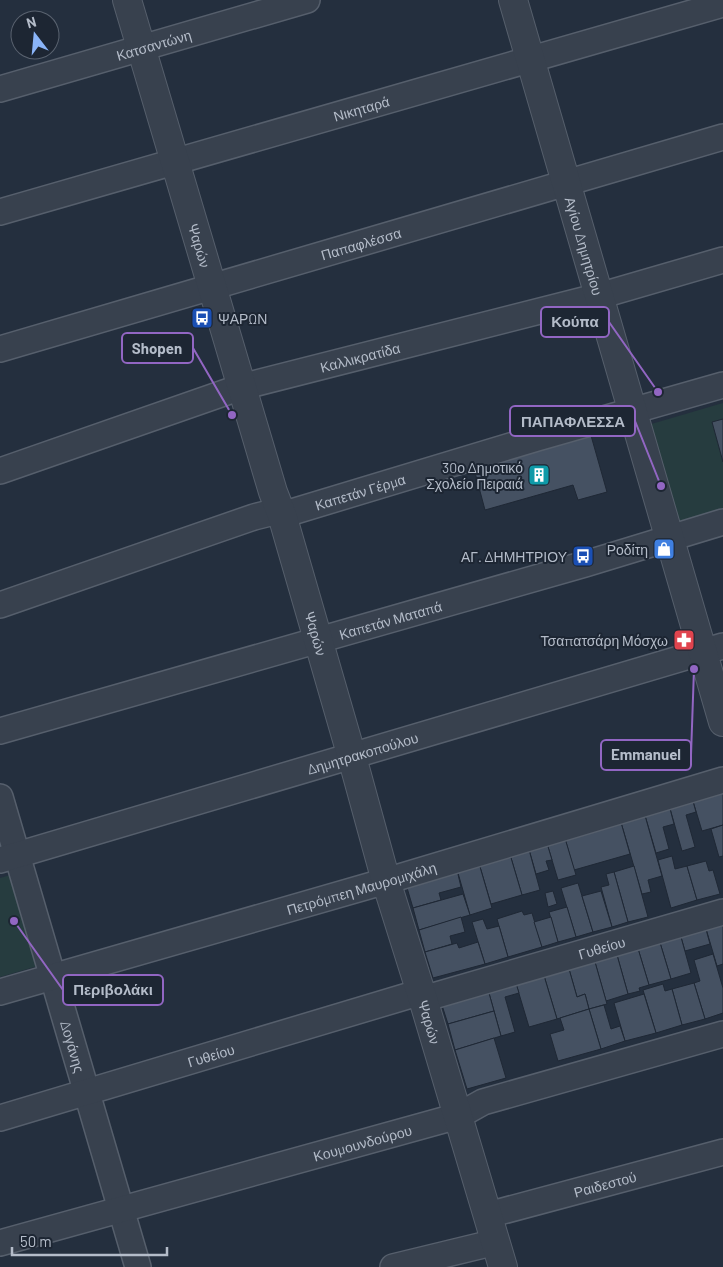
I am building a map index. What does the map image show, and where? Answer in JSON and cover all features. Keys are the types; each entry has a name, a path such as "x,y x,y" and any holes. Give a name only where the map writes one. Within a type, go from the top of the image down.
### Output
{"street":[{"name":"Ψαρών","path":"127,0 241,387 282,516 386,881 499,1254"},
{"name":"Κατσαντώνη","path":"0,89 307,0"},
{"name":"Αγίου Δημητρίου","path":"513,0 670,539 713,649 723,722"},
{"name":"Νικηταρά","path":"0,212 723,4"},
{"name":"Παπαφλέσσα","path":"0,349 723,137"},
{"name":"Καλλικρατίδα","path":"0,470 241,387 599,296 723,260"},
{"name":"Καπετάν Γέρμα","path":"0,605 254,517 270,513 282,516 723,385"},
{"name":"Καπετάν Ματαπά","path":"0,731 670,539 723,522"},
{"name":"Δημητρακοπούλου","path":"8,857 713,649"},
{"name":"Πετρόμπεη Μαυρομιχάλη","path":"0,992 386,881 723,780"},
{"name":"Δογάνης","path":"0,797 8,857 53,977 138,1267"},
{"name":"Γυθείου","path":"0,1118 422,996 723,912"},
{"name":"Κουμουνδούρου","path":"0,1243 458,1116 483,1102 723,1034"},
{"name":"Ραιδεστού","path":"488,1215 723,1152"},
{"path":"393,1267 499,1254"}],"green space":[{"path":"723,403 723,512 678,525 648,425"},
{"path":"14,874 41,965 0,977 0,878"}],"building":[{"path":"723,419 723,462 712,422"},
{"name":"30ο Δημοτικό Σχολείο Πειραιά","path":"590,432 607,492 578,500 573,485 485,510 473,465"},
{"path":"723,789 723,825 702,831 692,798"},
{"path":"692,798 696,812 686,815 695,847 682,851 669,805"},
{"path":"669,805 674,824 663,827 669,849 656,853 644,812"},
{"path":"644,812 662,876 648,880 651,892 642,894 620,819"},
{"path":"620,819 630,854 574,870 564,835"},
{"path":"723,825 723,856 719,857 711,829"},
{"path":"564,835 576,875 558,880 546,840"},
{"path":"546,840 552,860 546,861 549,870 536,874 528,846"},
{"path":"528,846 540,890 522,895 509,851"},
{"path":"509,851 522,895 491,904 478,860"},
{"path":"672,856 675,869 687,866 697,900 671,908 658,860"},
{"path":"478,860 492,908 470,915 456,866"},
{"path":"706,861 709,871 713,870 720,894 697,900 687,866"},
{"path":"456,866 461,887 439,893 441,900 413,908 405,881"},
{"path":"634,866 648,917 628,922 614,872"},
{"path":"614,872 628,922 612,927 601,887 609,885 606,874"},
{"path":"578,883 593,932 576,937 561,888"},
{"path":"553,891 557,904 548,907 545,893"},
{"path":"601,891 612,927 593,932 582,896"},
{"path":"463,894 470,915 419,930 413,908"},
{"path":"567,907 576,937 558,942 549,912"},
{"path":"522,911 524,915 532,913 542,947 508,957 497,919"},
{"path":"461,917 465,932 450,936 452,944 425,952 419,930"},
{"path":"551,917 558,942 542,947 534,922"},
{"path":"723,917 723,964 717,966 704,922"},
{"path":"483,919 487,929 499,926 508,957 485,964 472,922"},
{"path":"704,922 710,944 685,951 679,930"},
{"path":"679,930 691,973 671,979 658,936"},
{"path":"658,936 671,979 649,985 636,942"},
{"path":"478,942 485,964 433,978 425,952 457,943 459,948"},
{"path":"636,942 649,985 639,988 640,991 628,994 615,948"},
{"path":"615,948 628,994 606,1001 593,955"},
{"path":"713,954 723,988 723,1013 705,1019 694,983 700,981 694,960"},
{"path":"593,955 607,1004 589,1009 585,994 577,997 567,962"},
{"path":"567,962 577,997 585,994 589,1009 557,1019 542,969"},
{"path":"542,969 557,1019 529,1027 514,977"},
{"path":"514,977 519,993 505,997 515,1032 501,1036 487,986"},
{"path":"694,983 705,1019 682,1025 672,989"},
{"path":"663,984 665,991 672,989 682,1025 656,1033 643,990"},
{"path":"487,986 494,1011 448,1024 440,999"},
{"path":"644,994 656,1033 625,1041 614,1003"},
{"path":"604,1005 611,1029 620,1026 625,1041 601,1049 589,1009"},
{"path":"589,1009 601,1049 558,1061 550,1034 564,1030 560,1018"},
{"path":"494,1011 501,1036 455,1050 448,1024"},
{"path":"494,1038 506,1078 467,1089 455,1050"}],"place":[{"name":"ΨΑΡΩΝ","path":"202,318"},
{"name":"Κούπα","path":"658,392"},
{"name":"Shopen","path":"232,415"},
{"name":"30ο Δημοτικό Σχολείο Πειραιά","path":"539,475"},
{"name":"ΠΑΠΑΦΛΕΣΣΑ","path":"661,486"},
{"name":"Ροδίτη","path":"664,549"},
{"name":"ΑΓ. ΔΗΜΗΤΡΙΟΥ","path":"583,556"},
{"name":"Τσαπατσάρη Μόσχω","path":"684,640"},
{"name":"Emmanuel","path":"694,669"},
{"name":"Περιβολάκι","path":"14,921"}]}
